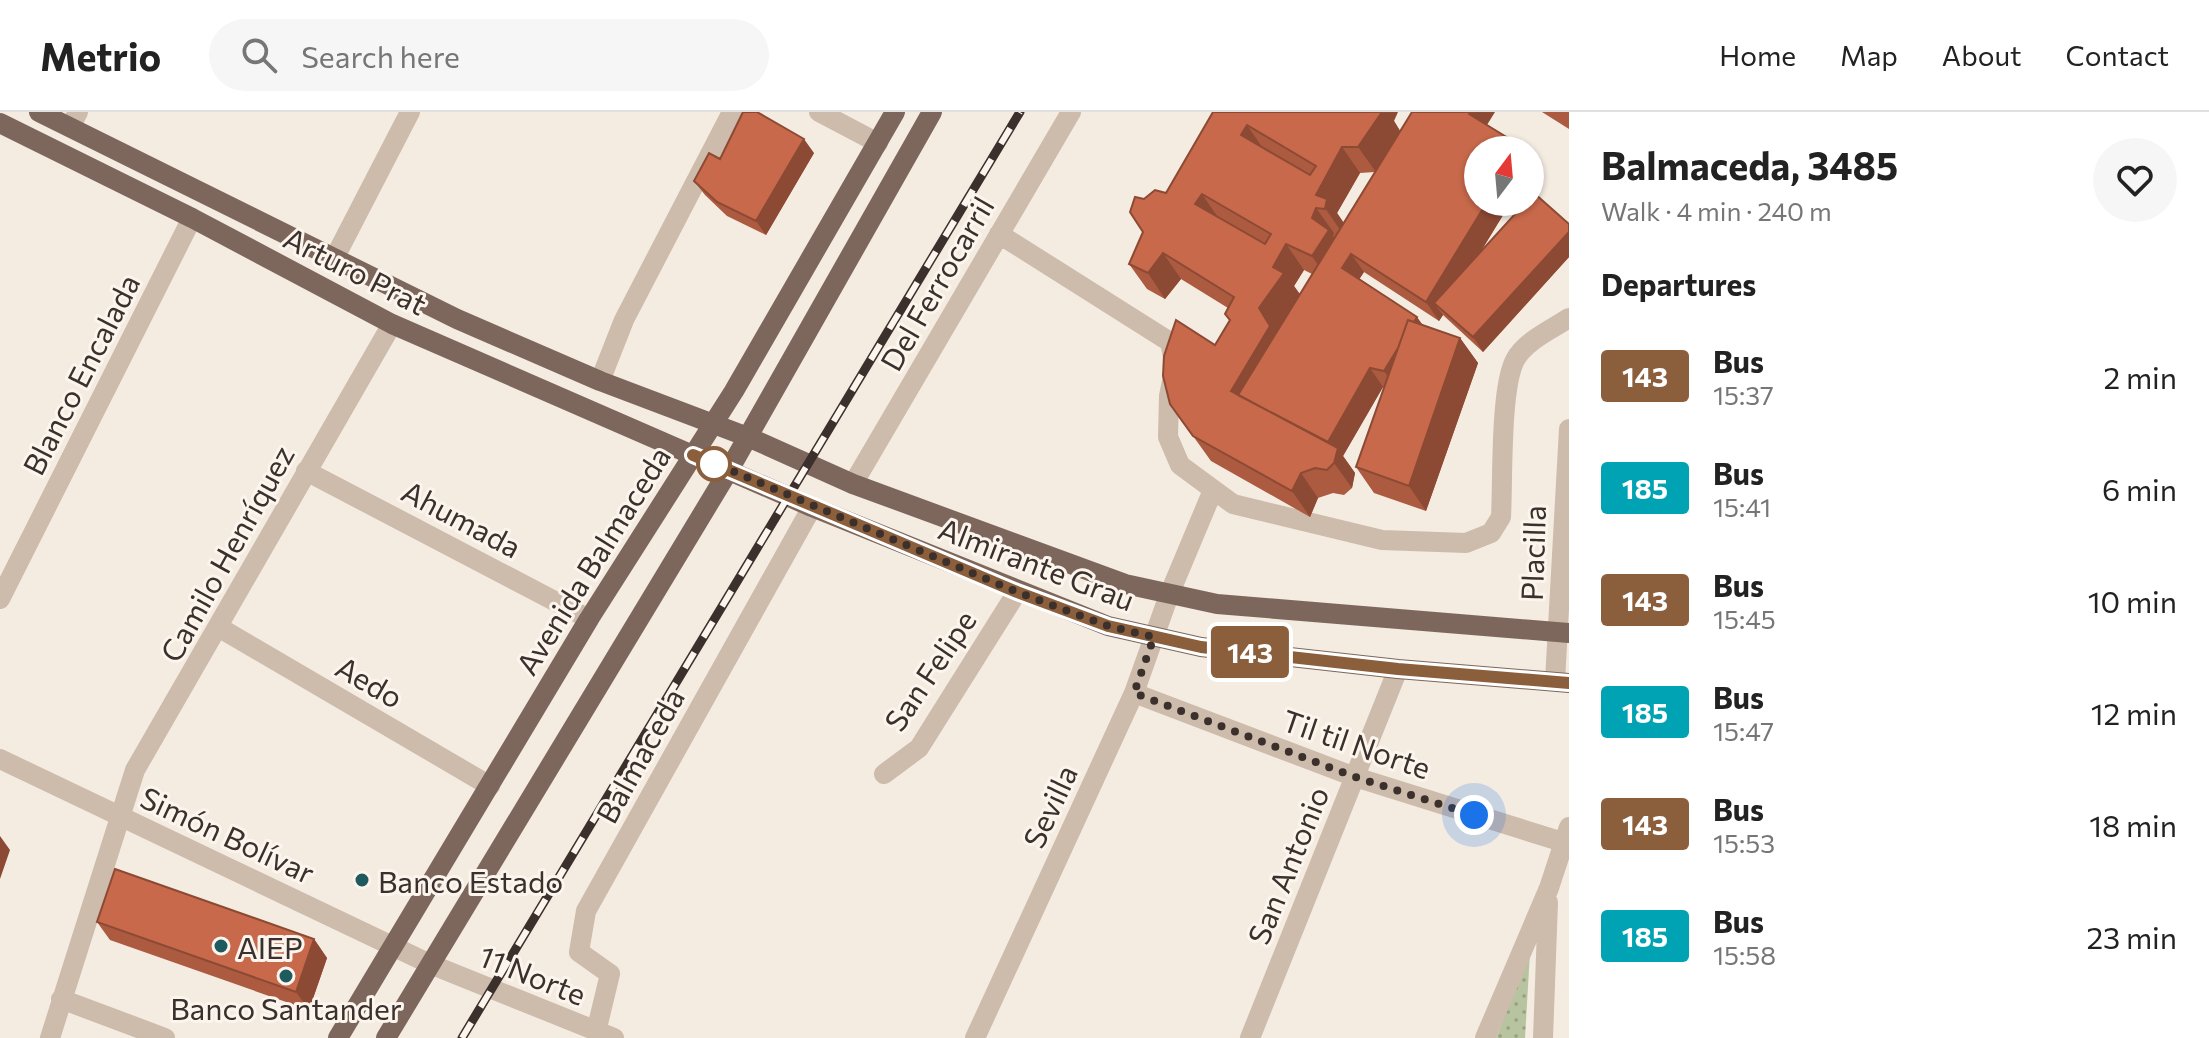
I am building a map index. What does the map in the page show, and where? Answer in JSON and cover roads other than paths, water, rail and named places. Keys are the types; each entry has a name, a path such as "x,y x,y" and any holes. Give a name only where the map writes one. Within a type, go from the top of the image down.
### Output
{"main road":[{"name":"Arturo Prat","path":"39,112 74,120 457,319 713,426"},
{"name":"Avenida Balmaceda","path":"338,1038 589,619 713,426 895,112"},
{"path":"386,1038 729,470 932,112"},
{"name":"Arturo Prat","path":"0,123 192,218 392,324 693,455"},
{"name":"Almirante Grau","path":"713,426 748,437 853,484 1125,584 1169,595 1217,604 1564,632"},
{"name":"Almirante Grau","path":"693,455 1017,592 1108,626 1201,647 1398,669 1562,682"}],"street":[{"path":"335,257 410,112"},
{"path":"600,381 624,320 732,112"},
{"path":"819,112 878,143"},
{"name":"Del Ferrocarril","path":"853,484 1071,112"},
{"name":"Blanco Encalada","path":"0,599 192,218"},
{"path":"999,234 1170,342 1175,366 1169,396 1168,437 1180,465 1233,504 1267,515 1382,540 1466,543 1491,533 1501,517 1508,391 1515,360 1531,343 1569,318"},
{"name":"Camilo Henríquez","path":"50,1038 135,770 220,628 306,471 392,324"},
{"name":"Placilla","path":"1562,682 1569,429"},
{"name":"Ahumada","path":"306,471 589,619"},
{"name":"Sevilla","path":"975,1038 1134,693 1169,595 1213,490"},
{"name":"Balmaceda","path":"605,1035 610,974 579,952 586,911 812,507"},
{"name":"San Felipe","path":"884,774 919,748 1017,592"},
{"name":"Aedo","path":"220,628 490,786"},
{"name":"San Antonio","path":"1250,1038 1398,669"},
{"name":"Til til Norte","path":"1134,693 1355,777 1567,838"},
{"name":"Simón Bolívar","path":"0,759 430,964"},
{"path":"1485,1038 1567,838"},
{"path":"1543,1038 1549,888"},
{"name":"11 Norte","path":"430,964 605,1035"},
{"path":"61,999 165,1038"}],"railway":[{"path":"462,1038 1020,112"}],"place":[{"name":"Banco Estado","path":"362,880"},
{"name":"AIEP","path":"221,946"},
{"name":"Banco Santander","path":"286,976"}]}
